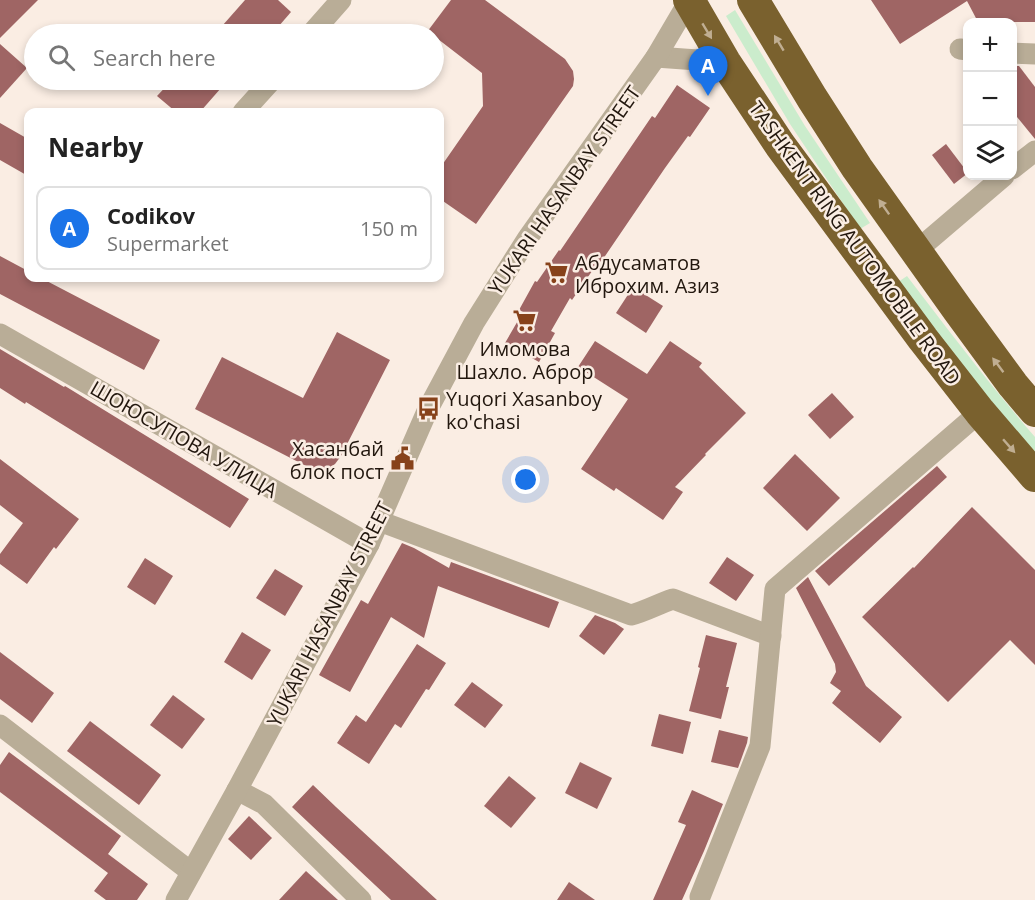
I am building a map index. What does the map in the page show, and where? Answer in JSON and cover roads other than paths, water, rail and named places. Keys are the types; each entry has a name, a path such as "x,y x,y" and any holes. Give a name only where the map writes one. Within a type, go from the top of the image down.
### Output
{"highway":[{"path":"753,0 857,168 1013,385 1035,411"},
{"name":"TASHKENT RING AUTOMOBILE ROAD","path":"689,1 725,62 780,145 922,339 1035,476"},
{"path":"867,263 910,244"}],"street":[{"path":"320,24 341,0"},
{"name":"YUKARI HASANBAY STREET","path":"176,900 369,544 428,409 474,322 526,239 657,57 689,1"},
{"path":"1017,52 1035,54"},
{"path":"657,57 725,62"},
{"path":"247,108 263,90"},
{"path":"1017,165 1035,151"},
{"path":"910,244 998,180"},
{"name":"ШОЮСУПОВА УЛИЦА","path":"0,334 369,544"},
{"path":"700,897 760,746 775,589 980,412"},
{"path":"379,521 631,615 673,599 771,636"},
{"path":"0,725 191,872"},
{"path":"237,790 264,804 361,900"}],"place":[{"name":"Codikov","path":"708,96"},
{"name":"Абдусаматов Иброхим. Азиз","path":"557,273"},
{"name":"Имомова Шахло. Аброр","path":"525,321"},
{"name":"Yuqori Xasanboy ko'chasi","path":"428,409"},
{"name":"Хасанбай блок пост","path":"402,459"}]}
